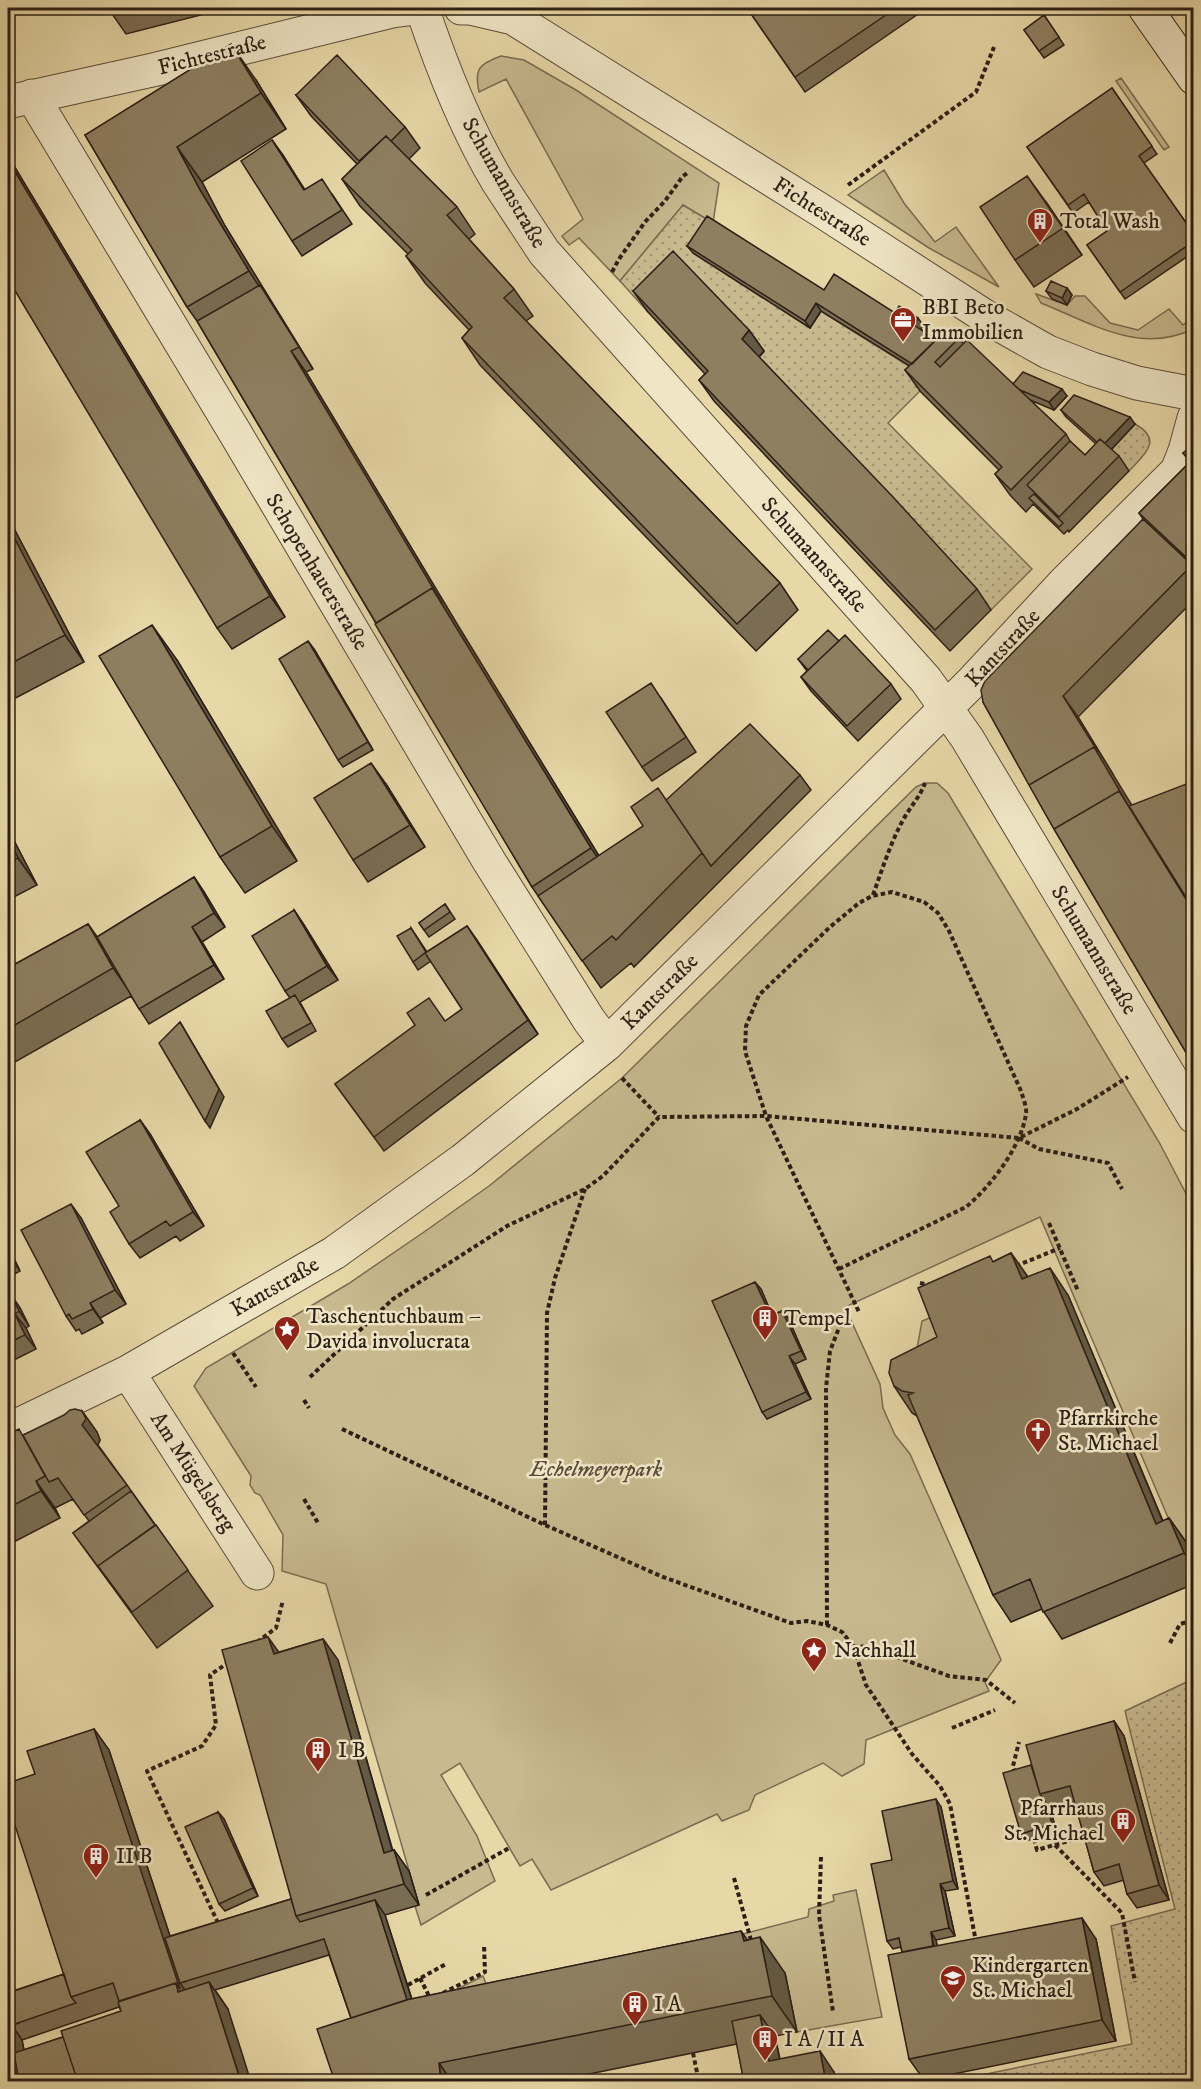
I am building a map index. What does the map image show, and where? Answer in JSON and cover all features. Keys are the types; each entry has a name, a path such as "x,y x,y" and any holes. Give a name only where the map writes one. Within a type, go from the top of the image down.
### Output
{"street":[{"name":"Fichtestraße","path":"20,99 157,69 380,14 416,8"},
{"name":"Schumannstraße","path":"422,8 439,59 458,103 497,180 543,252 926,680 946,706 1194,1117"},
{"name":"Fichtestraße","path":"461,8 513,18 825,213 986,317 1048,352 1137,383 1194,394"},
{"path":"1145,8 1194,78"},
{"name":"Schopenhauerstraße","path":"20,99 234,430 489,861 589,1020 607,1044"},
{"name":"Kantstraße","path":"8,1430 128,1372 334,1253 463,1160 607,1044 972,682 1065,582 1177,471 1194,418"},
{"name":"Am Mügelsberg","path":"128,1372 257,1573"}],"path":[{"path":"841,190 976,92 994,47"},
{"path":"612,274 619,259 645,222 683,176 695,167"},
{"path":"872,896 903,819 921,793 925,783"},
{"path":"839,1269 966,1207 982,1194 1019,1138 1026,1111 1021,1091 949,931 938,913 924,902 892,892 872,896 859,903 830,927 759,995 746,1026 745,1051 766,1116 859,1311"},
{"path":"622,1078 659,1117"},
{"path":"1019,1138 1077,1109 1123,1080"},
{"path":"310,1377 393,1299 507,1226 585,1189 603,1176 659,1117 766,1116 1019,1138 1039,1149 1108,1163 1122,1189"},
{"path":"545,1525 547,1313 555,1278 585,1189"},
{"path":"1049,1223 1078,1291"},
{"path":"1009,1269 1060,1248"},
{"path":"920,1283 939,1287"},
{"path":"827,1625 826,1388 830,1351 842,1320"},
{"path":"243,1367 256,1387"},
{"path":"304,1400 309,1408"},
{"path":"342,1429 545,1525 663,1577 791,1623 807,1621 827,1625 842,1632 853,1647 866,1685 912,1754 940,1786 950,1804 978,1951"},
{"path":"304,1499 318,1524"},
{"path":"251,1646 276,1628 282,1604"},
{"path":"1170,1643 1180,1624 1194,1620"},
{"path":"853,1647 869,1647 949,1676 986,1680 1015,1703"},
{"path":"218,1923 147,1771 202,1746 216,1725 210,1676 234,1658"},
{"path":"952,1728 995,1710"},
{"path":"1016,1778 1013,1766 1018,1742"},
{"path":"1034,1839 1037,1850 1090,1835"},
{"path":"1055,1845 1122,1913 1135,1982"},
{"path":"426,1896 509,1848"},
{"path":"821,1857 819,1916 833,2012"},
{"path":"734,1878 753,1945"},
{"path":"420,1978 431,2000 476,1977 485,1972 484,1945"},
{"path":"408,1985 446,1964"},
{"path":"693,2053 699,2082"}],"green space":[{"path":"501,56 524,60 576,90 719,183 713,223 683,205 620,281 579,238 569,245 562,236 583,219 506,79 479,92 477,78 480,68"},
{"path":"1121,78 1169,147 1164,150 1116,81"},
{"path":"884,170 904,203 935,242 956,227 999,287 929,248 848,195"},
{"path":"683,205 713,223 693,253 810,328 821,311 931,380 888,423 1032,569 991,610 907,518 756,360 764,352 648,312 620,281"},
{"path":"1036,294 1067,305 1075,296 1085,296 1110,323 1138,330 1169,309 1183,325 1193,317 1193,329 1173,336 1154,339 1116,333 1041,303"},
{"path":"1135,424 1144,430 1150,442 1145,453 1129,471 1109,452"},
{"name":"Echelmeyerpark","path":"925,783 937,783 948,793 1159,1142 1193,1207 1193,1558 1181,1548 1040,1217 845,1307 880,1384 883,1408 895,1435 910,1454 1001,1660 985,1682 989,1691 866,1740 864,1764 842,1776 823,1763 755,1795 749,1810 722,1821 717,1814 551,1890 532,1859 520,1866 460,1763 441,1775 477,1836 495,1881 421,1925 415,1906 419,1905 326,1584 282,1571 283,1535 260,1495 255,1493 250,1485 251,1476 194,1386 206,1368 348,1284 489,1186 622,1078 916,787"},
{"path":"937,1315 956,1364 910,1387 922,1321"},
{"path":"1193,1679 1193,1699 1186,1702 1194,1776 1193,2081 952,2081 1132,2044 1111,1926 1175,1909 1125,1711"},
{"path":"856,1890 882,2017 797,2032 422,2007 483,1976 492,1999 808,1917 809,1909 834,1901 833,1895"}],"building":[{"path":"108,8 132,8 111,13"},
{"path":"747,8 896,8 795,77"},
{"path":"1044,15 1059,37 1039,51 1024,30"},
{"path":"231,44 261,93 177,147 249,271 187,307 85,135"},
{"path":"337,55 405,127 391,141 386,136 359,161 296,95"},
{"path":"1112,88 1152,146 1139,156 1194,234 1194,241 1120,292 1087,245 1107,231 1084,194 1068,205 1027,147"},
{"path":"386,136 457,207 447,215 514,289 504,298 780,583 737,624 462,338 472,327 406,256 412,250 342,179"},
{"path":"272,140 304,190 322,179 342,210 292,241 241,161"},
{"path":"8,160 270,596 217,628 8,279"},
{"path":"1027,176 1063,228 1015,260 980,207"},
{"path":"707,216 824,290 834,274 895,313 899,306 918,318 914,325 937,339 912,364 816,303 805,321 687,246"},
{"path":"673,251 749,330 742,339 893,497 977,589 935,630 699,380 708,371 633,291"},
{"path":"1051,281 1067,288 1062,298 1046,291"},
{"path":"260,285 299,347 291,351 442,603 432,588 376,623 197,321"},
{"path":"945,331 959,338 935,362 940,367 967,340 1066,434 1011,490 995,474 1002,467 905,370"},
{"path":"1023,372 1062,389 1049,402 1020,390 1013,384"},
{"path":"1074,395 1130,417 1105,443 1100,439 1097,442 1061,410"},
{"path":"1100,439 1119,456 1059,517 1027,485 1070,441 1085,455"},
{"path":"1194,444 1194,463 1183,453"},
{"path":"1190,462 1194,466 1194,554 1188,559 1139,513"},
{"path":"1034,494 1063,523 1059,527 1029,498"},
{"path":"1143,519 1192,565 1063,696 1098,752 1094,747 1029,785 983,702 981,690 985,681"},
{"path":"8,526 65,635 8,665"},
{"path":"432,588 591,848 532,887 375,624"},
{"path":"152,625 272,826 220,857 99,656"},
{"path":"828,630 839,641 808,670 798,659"},
{"path":"845,635 891,684 847,726 801,677"},
{"path":"308,641 368,742 338,760 279,659"},
{"path":"651,683 686,737 642,767 606,712"},
{"path":"750,724 800,775 711,866 666,800"},
{"path":"1094,747 1125,800 1119,791 1054,829 1029,785"},
{"path":"371,763 410,825 353,860 314,798"},
{"path":"1194,781 1194,910 1129,806"},
{"path":"658,788 702,853 616,940 612,936 582,961 538,896 643,826 631,807"},
{"path":"1119,791 1194,912 1194,1066 1054,829"},
{"path":"8,838 18,858 8,863"},
{"path":"194,877 214,913 192,927 214,965 139,1009 97,937"},
{"path":"445,904 450,912 424,930 419,923"},
{"path":"294,910 327,966 285,991 252,936"},
{"path":"88,924 113,968 8,1029 8,968"},
{"path":"467,926 528,1020 374,1137 335,1084 415,1025 407,1013 429,998 445,1021 462,1009 425,953"},
{"path":"411,928 426,952 413,962 397,936"},
{"path":"295,995 311,1023 282,1039 266,1011"},
{"path":"180,1022 219,1089 205,1121 159,1043"},
{"path":"140,1120 193,1212 170,1226 166,1221 129,1244 110,1212 119,1206 86,1152"},
{"path":"71,1204 115,1290 90,1303 93,1309 72,1319 69,1314 66,1316 21,1230"},
{"name":"Pfarrkirche St. Michael","path":"1011,1253 1022,1279 1050,1268 1156,1524 1169,1518 1184,1553 1043,1612 1030,1579 993,1595 908,1395 913,1393 902,1391 894,1386 889,1373 891,1360 937,1337 918,1288 990,1256 993,1262"},
{"name":"Tempel","path":"755,1282 771,1316 782,1311 801,1351 789,1356 806,1392 762,1412 712,1301"},
{"path":"8,1294 19,1311 15,1314 25,1335 8,1343"},
{"path":"75,1409 82,1411 86,1419 82,1425 127,1485 84,1515 58,1478 49,1482 23,1435"},
{"path":"19,1429 45,1476 36,1481 41,1491 8,1508 8,1434"},
{"path":"131,1491 155,1525 98,1566 113,1587 73,1533"},
{"path":"156,1525 188,1570 132,1612 98,1566"},
{"name":"I B","path":"268,1637 274,1654 323,1639 384,1853 394,1850 404,1884 296,1916 222,1650"},
{"name":"Pfarrhaus St. Michael","path":"1114,1721 1159,1885 1127,1894 1119,1864 1094,1872 1070,1786 1040,1794 1026,1745"},
{"name":"II B","path":"94,1729 180,1989 176,1983 119,2001 113,1983 71,1997 8,1804 8,1783 35,1774 27,1751"},
{"path":"1031,1765 1052,1824 1021,1834 1003,1773"},
{"path":"936,1799 953,1881 940,1884 949,1928 931,1932 933,1946 902,1952 899,1938 887,1941 871,1864 892,1860 882,1811"},
{"path":"218,1812 253,1888 219,1904 185,1827"},
{"path":"291,1899 300,1922 375,1900 407,2000 351,2018 324,1939 180,1983 165,1938"},
{"path":"1082,1918 1102,2020 909,2059 888,1955"},
{"path":"741,1931 744,1941 760,1937 772,1996 439,2063 441,2082 335,2082 317,2029 406,2000"},
{"path":"64,1974 71,1997 76,2003 12,2025 8,1993"},
{"path":"209,1982 241,2082 78,2082 61,2031 121,2011 118,2002 176,1983 178,1992"},
{"path":"760,2015 769,2061 820,2051 826,2082 744,2082 732,2021"},
{"path":"8,2037 16,2082 8,2082"},
{"path":"63,2037 78,2082 19,2082 14,2053"}],"place":[{"name":"Total Wash","path":"1040,244"},
{"name":"BBI Beto Immobilien","path":"903,343"},
{"name":"Tempel","path":"765,1341"},
{"name":"Taschentuchbaum – Davida involucrata","path":"287,1352"},
{"name":"Pfarrkirche St. Michael","path":"1038,1454"},
{"name":"Nachhall","path":"814,1673"},
{"name":"I B","path":"318,1773"},
{"name":"Pfarrhaus St. Michael","path":"1123,1844"},
{"name":"II B","path":"96,1879"},
{"name":"Kindergarten St. Michael","path":"953,2001"},
{"name":"I A","path":"635,2027"},
{"name":"I A / II A","path":"765,2062"}]}
